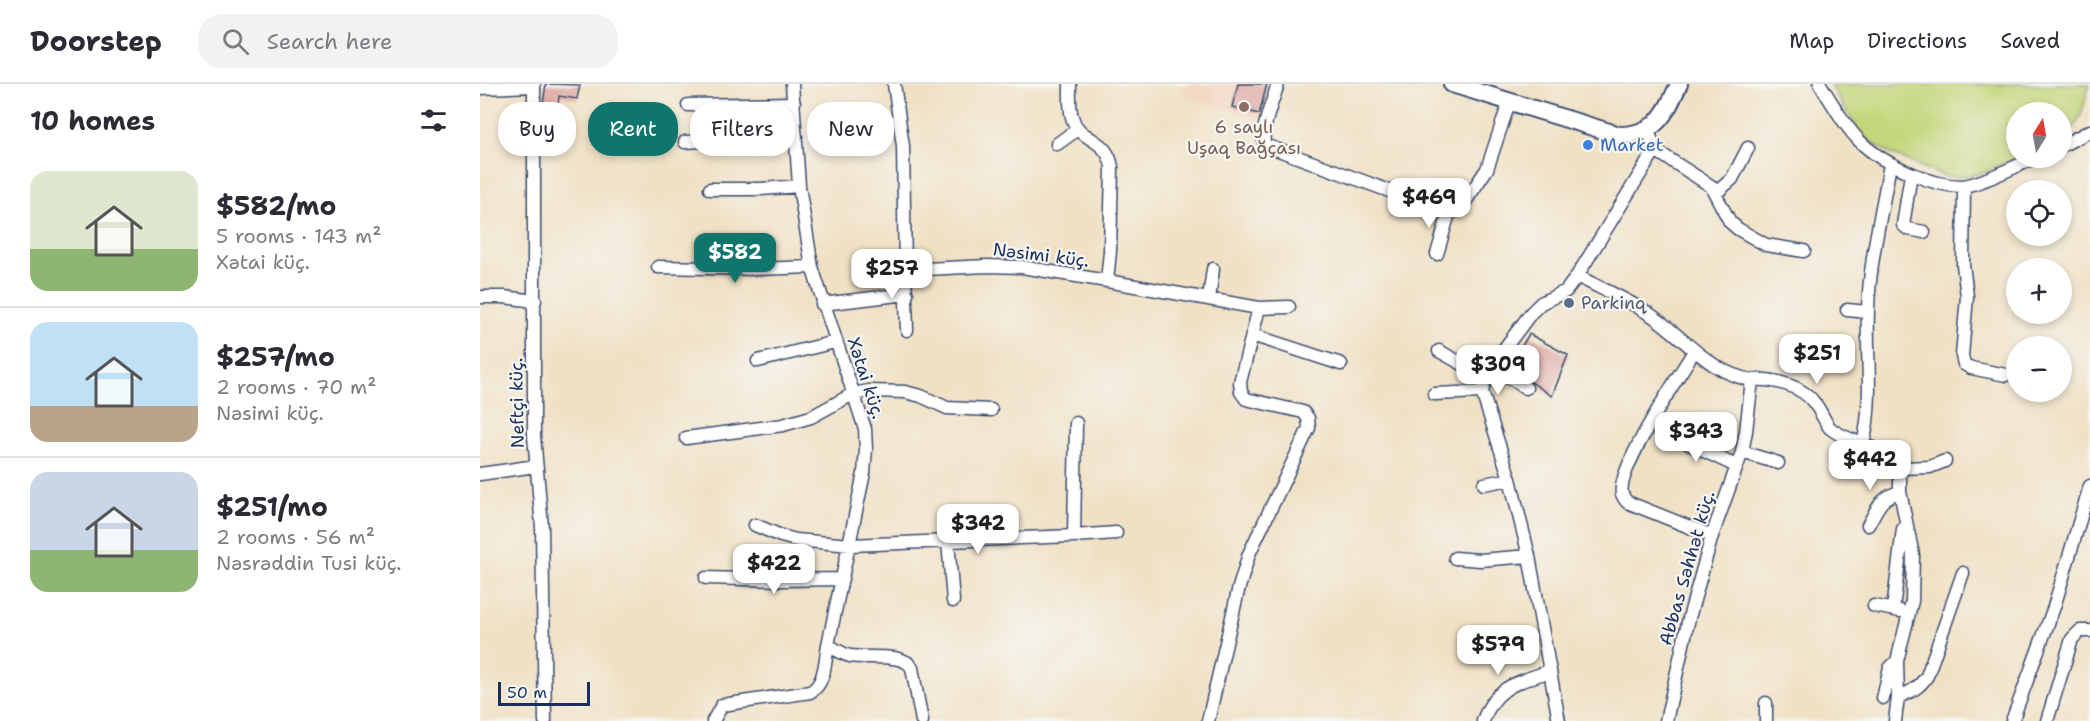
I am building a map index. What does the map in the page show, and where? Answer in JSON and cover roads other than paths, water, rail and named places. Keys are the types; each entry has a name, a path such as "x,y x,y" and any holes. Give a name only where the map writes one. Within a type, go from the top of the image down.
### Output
{"main road":[{"path":"1452,84 1486,88 1510,100 1619,135 1636,135 1648,130 1664,113 1679,84"}],"street":[{"name":"Xətai küç.","path":"792,84 794,102"},
{"path":"894,84 903,146 907,330"},
{"path":"1070,84 1072,119 1078,129 1106,149 1110,155 1112,167 1107,281"},
{"path":"1278,84 1264,130 1265,144 1449,213 1461,208 1487,169 1510,100"},
{"path":"1820,84 1846,126 1860,142 1874,155 1911,174 1945,184 1964,186 2010,168"},
{"path":"480,88 534,85"},
{"name":"Neftçi küç.","path":"534,85 534,436 542,527 545,721"},
{"name":"Xətai küç.","path":"713,721 722,705 810,692 820,683 864,473 865,429 822,304 812,267 799,186 795,120"},
{"path":"1057,144 1078,129"},
{"path":"1648,130 1655,150 1705,180 1716,193 1730,222 1738,229 1766,245 1804,251"},
{"path":"2072,140 2090,131"},
{"path":"685,141 796,136"},
{"path":"1716,193 1732,179 1748,148"},
{"path":"1559,721 1529,556 1510,479 1482,392 1490,372 1531,313 1541,303 1566,291 1577,276 1655,150"},
{"path":"1863,444 1870,403 1868,312 1870,285 1890,164"},
{"path":"1911,174 1903,225 1908,229 1924,232"},
{"path":"710,189 799,186"},
{"path":"1964,186 1963,265 1967,296 1962,356 1964,364 1971,368 2006,375"},
{"path":"1437,254 1449,213"},
{"name":"Nəsimi küç.","path":"906,270 987,266 1022,267 1258,308 1289,307"},
{"path":"658,267 757,269 812,267"},
{"path":"1209,299 1213,269"},
{"path":"1577,276 1660,321 1694,351 1725,372 1742,379 1771,380 1803,392 1814,401 1829,426 1836,433 1898,461 1900,492 1914,569 1910,613 1897,661 1898,697 1895,721"},
{"path":"822,304 907,294"},
{"path":"480,297 535,301"},
{"path":"1211,720 1238,591 1249,554 1308,428 1308,418 1303,412 1246,399 1241,392 1240,382 1258,308"},
{"path":"1847,310 1868,312"},
{"path":"1252,335 1341,364"},
{"path":"758,361 835,342"},
{"path":"1439,351 1526,388"},
{"path":"1694,351 1633,453 1622,486 1622,495 1628,502 1712,536"},
{"name":"Abbas Səhhət küç.","path":"1666,721 1689,618 1712,536 1742,452 1752,380"},
{"path":"686,438 791,423 811,417 854,394 869,391 905,392 921,396 947,408 991,410"},
{"path":"1434,394 1482,392"},
{"path":"1074,536 1076,423"},
{"path":"1668,434 1736,466"},
{"path":"1742,452 1778,463"},
{"path":"1900,468 1930,467 1945,461"},
{"path":"480,474 536,466"},
{"path":"1484,484 1510,479"},
{"path":"2012,721 2054,607 2090,486"},
{"path":"1868,525 1882,500 1888,495 1900,492"},
{"path":"755,525 796,540 850,545 1116,533"},
{"path":"1893,609 1903,529 1907,526"},
{"path":"948,541 953,600"},
{"path":"1455,558 1480,560 1529,556"},
{"path":"1898,697 1913,691 1927,676 1963,573"},
{"path":"706,578 841,579"},
{"path":"1874,606 1910,613"},
{"path":"2047,721 2072,639 2080,631 2090,631"},
{"path":"828,645 846,655 861,658 902,658 909,662 922,721"},
{"path":"1883,698 1890,668 1897,661"},
{"path":"1483,721 1488,706 1497,694 1512,684 1550,671"},
{"path":"1766,703 1766,721"}],"place":[{"name":"6 saylı Uşaq Bağçası","path":"1244,107"},
{"name":"Market","path":"1588,145"},
{"name":"Parkinq","path":"1569,303"}]}
